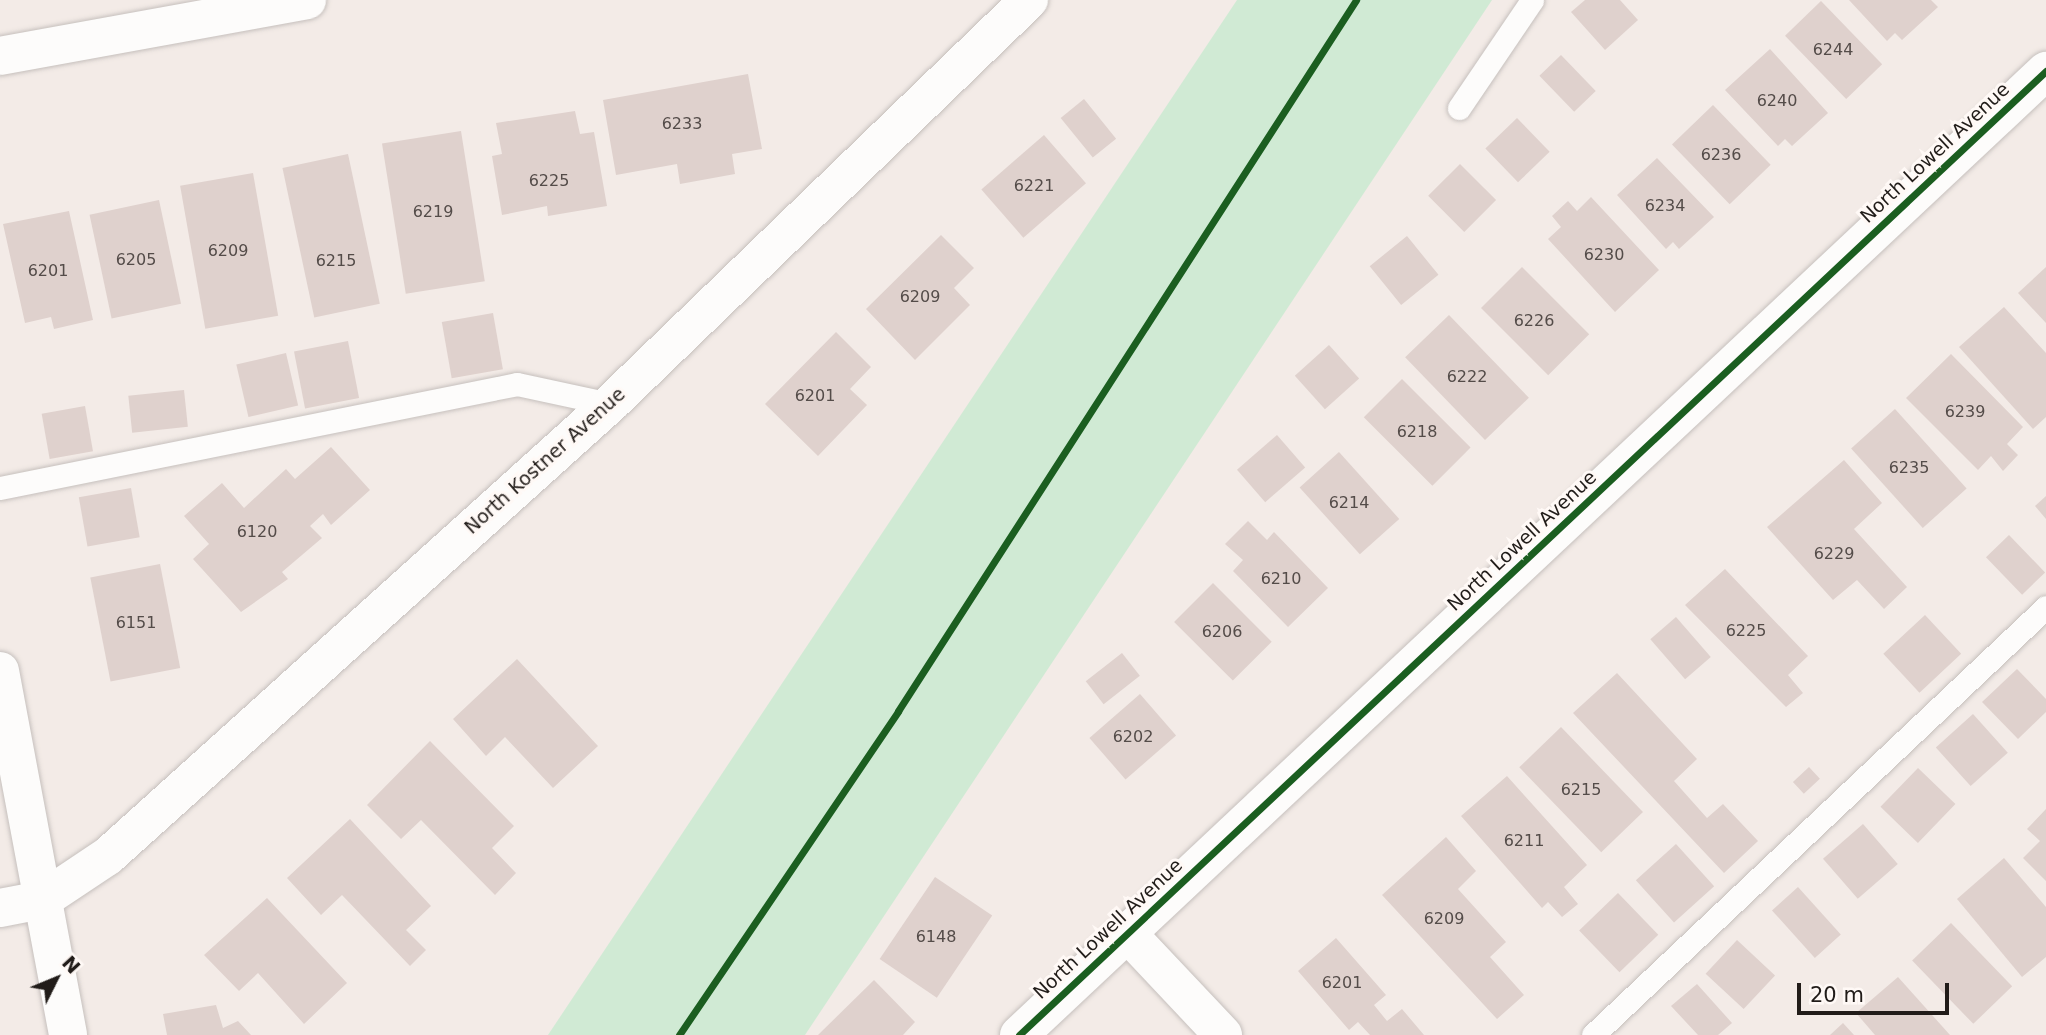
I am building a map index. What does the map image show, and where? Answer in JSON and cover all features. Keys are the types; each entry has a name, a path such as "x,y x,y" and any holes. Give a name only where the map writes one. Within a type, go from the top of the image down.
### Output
{"street":[{"path":"0,56 307,0"},
{"name":"North Kostner Avenue","path":"43,900 108,856 610,404 1029,0"},
{"name":"North Lowell Avenue","path":"1019,1035 2046,71"},
{"path":"0,671 68,1035"},
{"path":"0,908 43,900"},
{"path":"1127,933 1223,1035"}],"lane":[{"path":"1459,108 1532,0"},
{"path":"0,488 517,384 610,404"},
{"path":"1593,1035 2046,607"}],"green space":[{"path":"1237,0 1492,0 805,1035 548,1035"}],"building":[{"path":"1585,0 1620,0 1638,20 1605,50 1571,12"},
{"path":"1849,0 1931,0 1938,7 1902,40 1895,33 1887,41"},
{"path":"1821,1 1882,64 1846,99 1785,36"},
{"path":"1770,49 1828,113 1792,146 1785,139 1778,146 1725,90"},
{"path":"1561,55 1596,91 1574,112 1539,76"},
{"path":"748,74 762,149 732,154 735,174 680,184 677,164 616,175 603,100"},
{"path":"1084,99 1116,139 1093,158 1061,118"},
{"path":"1713,105 1771,165 1730,204 1672,145"},
{"path":"575,111 580,134 594,132 607,206 548,216 547,206 502,215 492,156 502,154 496,123"},
{"path":"1517,118 1550,152 1518,182 1485,149"},
{"path":"461,131 485,281 406,294 382,144"},
{"path":"1044,135 1086,183 1023,238 981,189"},
{"path":"348,154 380,304 314,318 282,168"},
{"path":"1657,158 1714,217 1679,249 1673,242 1666,249 1617,195"},
{"path":"1460,164 1496,200 1464,232 1428,196"},
{"path":"253,173 278,316 205,329 180,186"},
{"path":"1591,197 1659,270 1615,312 1548,239 1561,227 1552,216 1568,201 1577,211"},
{"path":"159,200 181,304 112,318 90,215"},
{"path":"69,211 93,320 54,329 51,317 25,323 3,224"},
{"path":"941,235 974,268 954,288 970,305 915,360 866,309"},
{"path":"1407,236 1438,275 1401,305 1370,266"},
{"path":"1522,267 1589,334 1548,375 1481,308"},
{"path":"2046,267 2046,323 2018,293"},
{"path":"2004,307 2046,353 2046,417 2033,429 1959,347"},
{"path":"493,313 503,369 452,378 442,322"},
{"path":"1449,315 1529,398 1485,440 1405,357"},
{"path":"836,332 871,367 850,389 867,405 818,456 765,404"},
{"path":"348,341 359,398 305,408 294,351"},
{"path":"1329,345 1359,378 1325,409 1295,376"},
{"path":"286,353 298,406 248,417 236,364"},
{"path":"1951,354 2023,427 2007,444 2018,455 2003,471 1991,456 1978,470 1906,398"},
{"path":"1402,379 1471,448 1432,486 1364,417"},
{"path":"184,390 188,427 132,433 128,396"},
{"path":"85,406 93,451 50,459 42,414"},
{"path":"1895,409 1967,489 1923,528 1851,448"},
{"path":"1277,435 1305,467 1265,502 1237,470"},
{"path":"331,447 370,490 331,525 323,514 310,526 322,538 282,572 288,579 241,612 193,559 209,544 184,516 222,483 244,508 286,469 295,479"},
{"path":"1339,452 1399,519 1360,554 1300,487"},
{"path":"1844,460 1882,503 1854,529 1907,587 1884,609 1857,580 1833,600 1767,527"},
{"path":"131,488 140,537 87,546 79,497"},
{"path":"2046,496 2046,519 2035,506"},
{"path":"1248,521 1267,540 1274,532 1328,588 1288,627 1233,571 1243,560 1225,544"},
{"path":"2009,535 2045,572 2022,595 1986,557"},
{"path":"160,564 180,668 111,682 90,578"},
{"path":"1725,569 1808,656 1788,675 1803,693 1786,707 1685,605"},
{"path":"1213,583 1272,642 1233,681 1174,622"},
{"path":"1925,615 1961,654 1919,693 1883,654"},
{"path":"1676,617 1711,657 1685,679 1650,639"},
{"path":"1122,653 1140,676 1104,704 1086,681"},
{"path":"517,659 598,746 553,788 505,737 486,756 453,719"},
{"path":"2017,669 2046,699 2046,712 2018,739 1982,702"},
{"path":"1617,673 1697,759 1674,781 1707,818 1723,804 1758,841 1724,873 1573,713"},
{"path":"1140,694 1176,736 1126,779 1089,738"},
{"path":"1973,714 2008,753 1971,786 1936,747"},
{"path":"1561,727 1643,812 1601,852 1519,767"},
{"path":"430,741 514,826 492,848 516,873 495,895 421,820 401,839 367,805"},
{"path":"1809,767 1820,779 1804,794 1793,782"},
{"path":"1918,768 1955,804 1918,843 1880,807"},
{"path":"1507,776 1587,865 1564,887 1578,904 1562,917 1548,902 1542,908 1461,816"},
{"path":"2046,809 2046,881 2023,858 2040,841 2027,829"},
{"path":"350,819 431,906 406,930 426,950 410,966 342,895 321,915 287,878"},
{"path":"1863,824 1898,864 1858,899 1823,859"},
{"path":"1446,837 1476,871 1458,889 1506,942 1490,957 1524,995 1497,1019 1382,895"},
{"path":"1676,844 1714,886 1674,922 1636,880"},
{"path":"2004,858 2046,907 2046,957 2022,977 1957,899"},
{"path":"935,877 992,916 937,998 880,959"},
{"path":"1798,887 1841,935 1815,958 1772,910"},
{"path":"1618,893 1658,935 1619,972 1579,931"},
{"path":"267,898 347,983 304,1024 258,973 239,991 204,955"},
{"path":"1951,923 2012,986 1973,1024 1912,961"},
{"path":"1336,938 1386,995 1374,1005 1387,1021 1402,1009 1424,1035 1370,1035 1358,1022 1349,1030 1298,971"},
{"path":"1737,940 1775,975 1744,1009 1706,974"},
{"path":"1898,977 1950,1035 1875,1035 1856,1013"},
{"path":"874,980 915,1022 903,1035 818,1035"},
{"path":"1697,984 1732,1023 1718,1035 1698,1035 1671,1006"},
{"path":"216,1005 223,1028 238,1021 251,1035 167,1035 163,1014"},
{"path":"1843,1023 1854,1035 1830,1035"}],"cycle path":[{"path":"679,1035 898,711 1356,0"},
{"path":"1019,1035 2046,71"}]}
